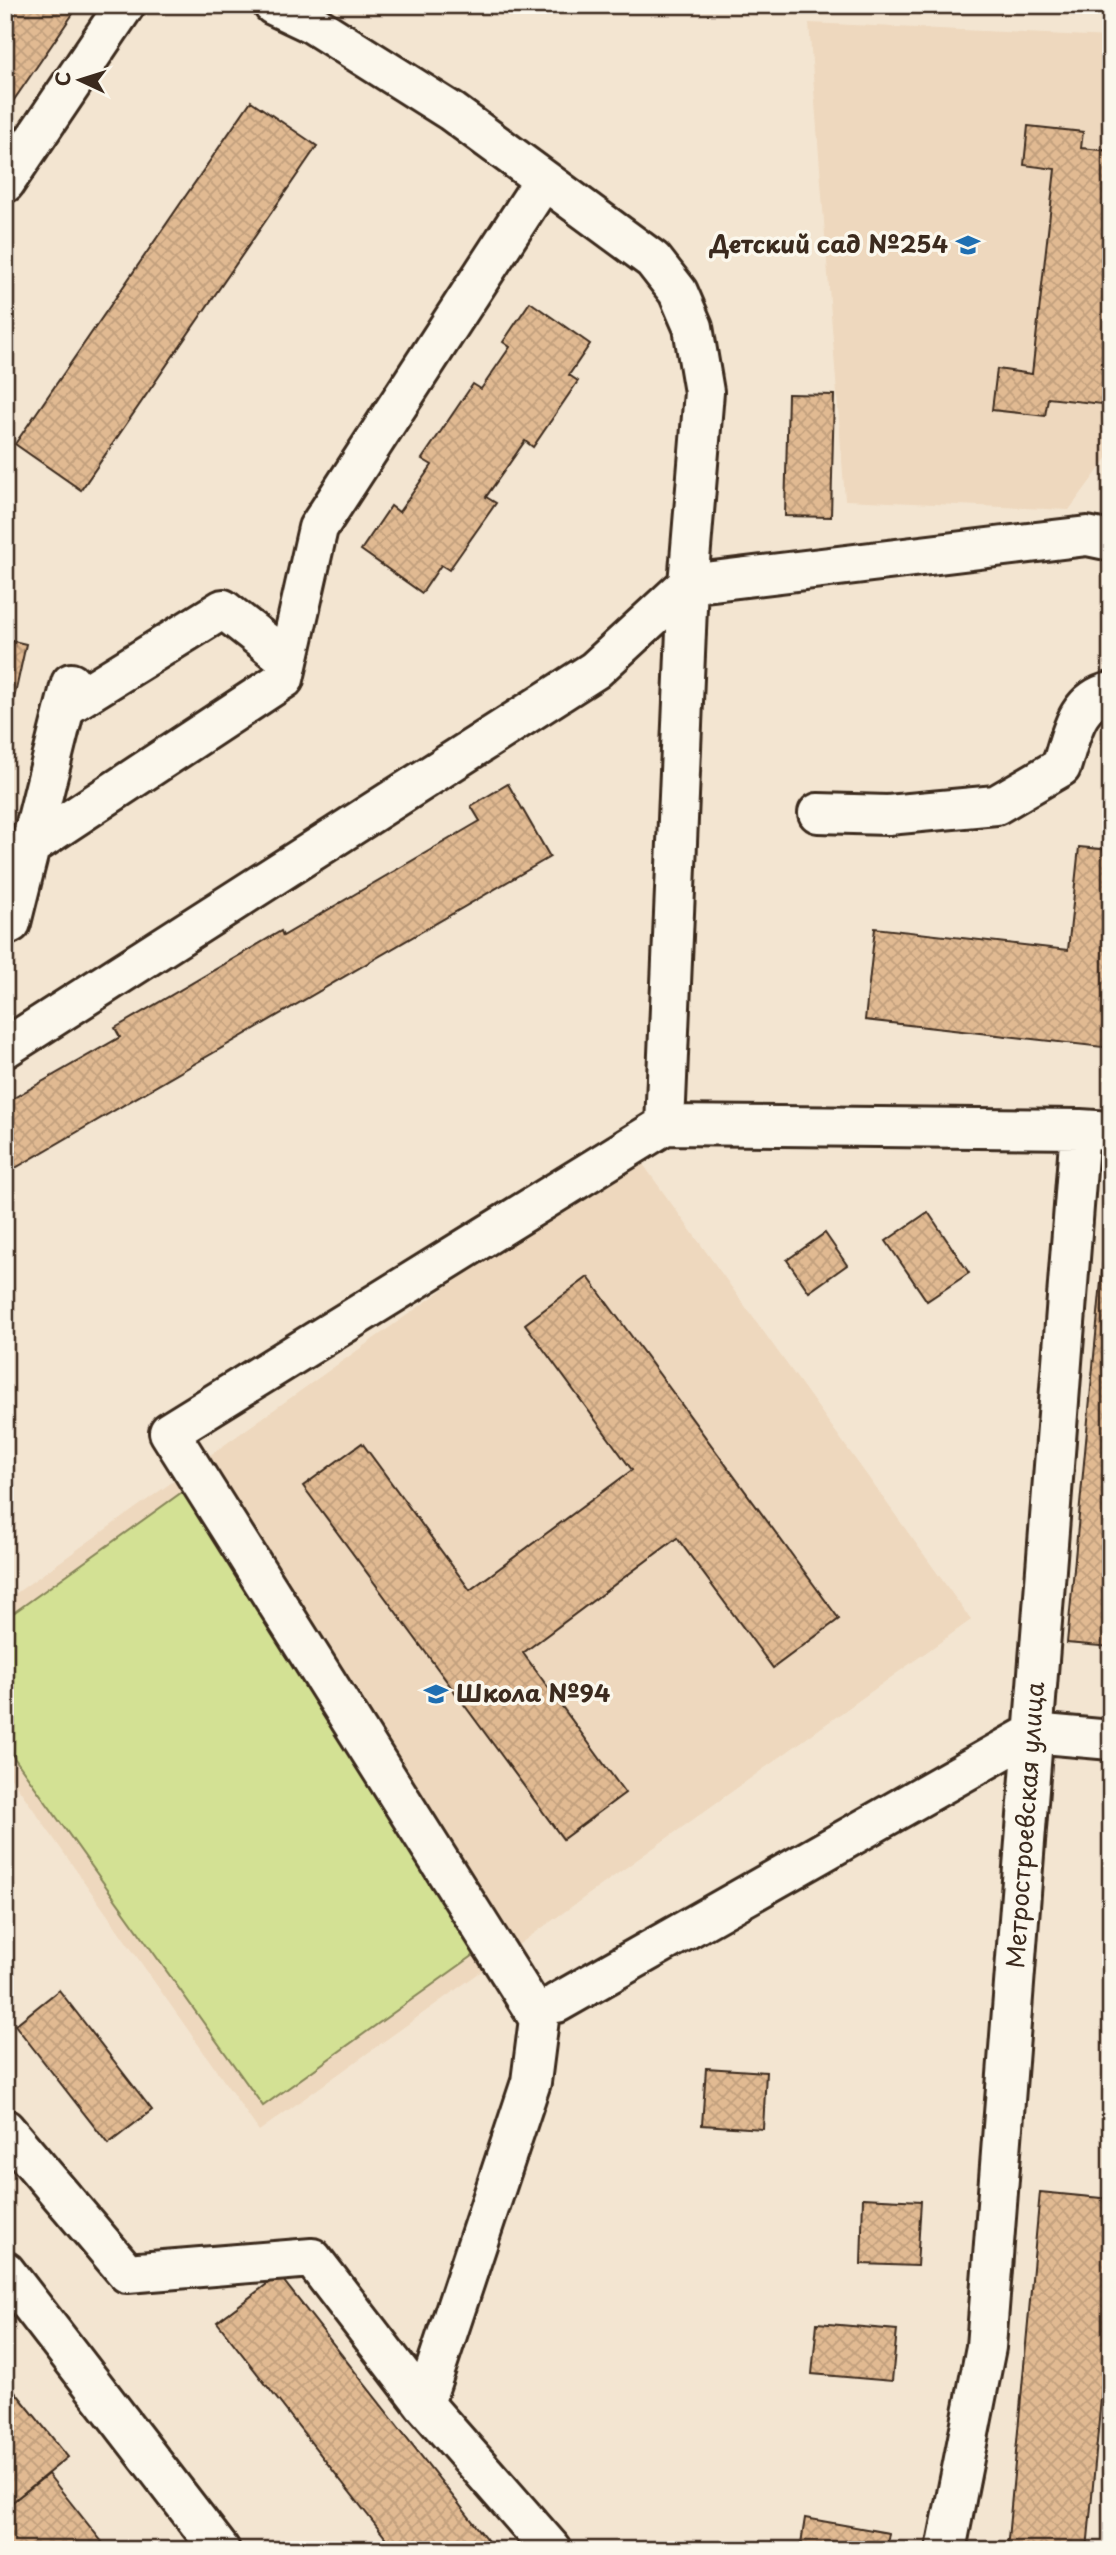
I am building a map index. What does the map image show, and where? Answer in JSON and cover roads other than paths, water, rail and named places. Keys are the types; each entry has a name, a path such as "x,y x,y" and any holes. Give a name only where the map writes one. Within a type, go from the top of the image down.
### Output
{"street":[{"path":"5,183 125,5"},
{"path":"272,5 311,23 452,113 653,260 678,292 693,327 704,392 688,584 665,1125"},
{"path":"31,846 284,679 318,528 544,180"},
{"path":"5,1048 595,670 688,584 1087,536 1111,541"},
{"path":"5,926 11,923 69,693 223,609 288,660"},
{"path":"818,813 887,815 996,805 1061,767 1079,711 1102,694 1111,692"},
{"path":"424,2404 531,2082 538,2019 169,1432 665,1125 1095,1130"},
{"name":"Метростроевская улица","path":"946,2550 986,2347 1033,1733 1095,1130"},
{"path":"556,2003 1033,1733 1111,1740"},
{"path":"5,2129 127,2273 312,2258 424,2404 552,2550"},
{"path":"5,2271 220,2550"}],"place":[{"name":"Детский сад №254","path":"968,245"},
{"name":"Школа №94","path":"436,1694"}]}
